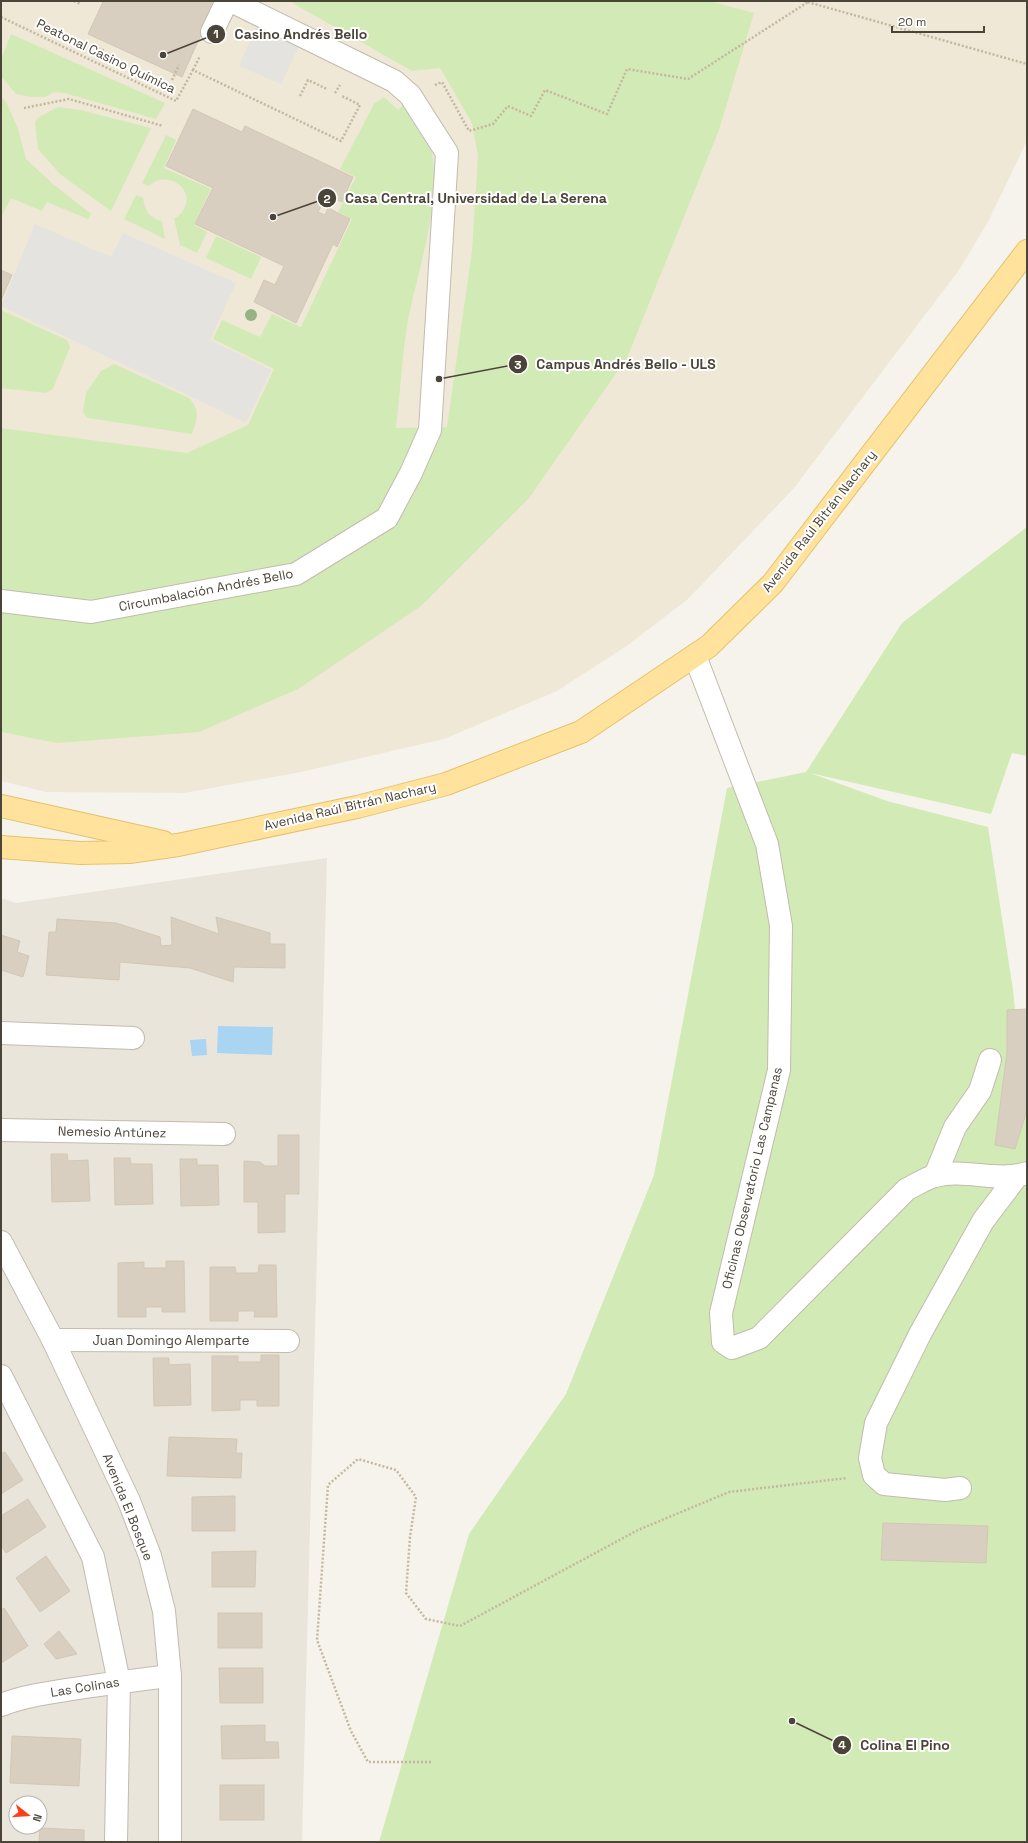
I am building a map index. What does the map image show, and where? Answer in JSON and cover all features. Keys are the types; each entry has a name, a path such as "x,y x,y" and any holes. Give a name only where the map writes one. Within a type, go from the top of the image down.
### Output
{"main road":[{"name":"Avenida Raúl Bitrán Nachary","path":"1,847 80,853 129,852 178,845 357,807 446,784 581,732 709,646 773,583 1027,251"},
{"path":"1,806 178,845"}],"street":[{"name":"Circumbalación Andrés Bello","path":"1,601 91,612 296,574 387,518 411,473 430,430 447,152 410,95 394,81 234,3"},
{"path":"212,32 234,3"},
{"name":"Oficinas Observatorio Las Campanas","path":"695,656 767,844 781,926 779,1070 720,1313 723,1342 732,1348 759,1338 907,1189 935,1176 962,1174 1022,1174"},
{"path":"1,1033 133,1038"},
{"path":"935,1176 955,1127 980,1091 990,1060"},
{"name":"Nemesio Antúnez","path":"1,1130 224,1134"},
{"path":"960,1488 946,1490 884,1484 874,1475 870,1458 876,1423 920,1334 983,1221 1022,1174"},
{"name":"Avenida El Bosque","path":"1,1242 53,1340 129,1501 150,1556 164,1611 170,1676 170,1842"},
{"name":"Juan Domingo Alemparte","path":"53,1340 288,1341"},
{"path":"1,1376 93,1557 119,1682 116,1842"},
{"name":"Las Colinas","path":"1,1705 18,1698 35,1695 170,1676"}],"path":[{"path":"74,1 81,4"},
{"path":"410,95 442,82 469,131 493,124 508,106 531,116 545,90 607,114 627,69 688,79 806,2 1027,64"},
{"name":"Peatonal Casino Química","path":"1,17 176,101 193,70 341,141 360,105 342,96"},
{"path":"91,45 105,51"},
{"path":"172,80 179,65"},
{"path":"300,96 308,80 327,89"},
{"path":"24,108 69,99 164,126"},
{"path":"431,1762 368,1762 351,1731 317,1640 328,1485 358,1459 396,1470 416,1497 410,1537 406,1593 426,1619 460,1626 638,1530 729,1492 874,1475"}],"shaded area":[{"path":"1,1 1027,1 1027,141 988,222 959,270 794,488 688,599 628,645 557,691 444,739 301,772 184,793 46,792 1,781"},
{"path":"259,19 302,40 281,84 239,66"},
{"path":"35,224 111,257 123,233 236,283 210,340 271,370 246,423 1,306"},
{"path":"327,858 302,1842 1,1842 1,898 16,903"}],"green space":[{"path":"289,1 709,1 754,13 719,130 627,358 529,498 421,606 298,689 199,732 57,743 1,732 1,428 187,453 248,425 274,369 213,339 222,320 260,337 272,314 301,327 352,219 338,212 356,177 340,169 374,104 384,97 398,110 404,104 424,129 432,154 434,178 433,203 429,228 407,325 396,428 447,427 472,251 478,156 472,123 440,68 412,71"},
{"path":"11,34 165,103 156,119 64,93 54,92 45,97 31,97 16,94 1,76 1,59"},
{"path":"1,96 6,102 17,126 26,159 53,184 91,214 88,219 47,202 42,211 11,198 1,218"},
{"path":"58,107 80,110 151,128 111,211 60,174 38,149 35,122 39,117"},
{"path":"166,135 176,140 164,168 211,189 194,225 207,232 197,253 180,245 174,218 181,214 185,207 187,199 182,187 169,180 155,181 149,186 142,183"},
{"path":"136,195 143,198 146,210 151,216 162,221 165,239 124,219"},
{"path":"216,236 261,257 251,279 206,258"},
{"path":"1,310 67,340 70,347 53,389 46,393 1,388"},
{"path":"114,364 189,398 197,411 192,434 88,418 83,412 86,393 101,371"},
{"path":"1027,527 1027,756 1012,753 991,814 810,773 887,801 988,827 1013,990 1027,1128 1027,1842 379,1842 469,1534 566,1394 654,1175 727,788 806,772 902,623"}],"water":[{"path":"218,1026 273,1027 272,1055 217,1053"},
{"path":"206,1039 207,1055 192,1056 190,1040"}],"building":[{"path":"102,1 216,1 182,77 88,34 103,2"},
{"path":"193,109 242,132 245,126 353,177 342,202 327,195 318,212 325,215 328,208 350,219 337,247 333,244 296,323 254,302 264,280 275,285 284,266 195,224 213,188 166,166"},
{"path":"1,270 12,275 1,300"},
{"path":"171,917 219,934 216,917 270,933 270,944 285,944 285,968 234,967 233,982 190,968 120,962 119,980 46,975 49,932 56,932 57,919 116,923 160,937 161,946 172,945"},
{"path":"1,935 20,941 17,952 29,956 23,977 1,970"},
{"path":"1027,1009 1027,1110 1015,1149 995,1145 1007,1052 1007,1010"},
{"path":"278,1135 299,1135 299,1194 285,1194 285,1232 258,1233 258,1202 244,1202 244,1161 260,1162 265,1166 278,1166"},
{"path":"51,1154 67,1154 68,1161 88,1160 90,1201 52,1202"},
{"path":"114,1158 130,1158 131,1164 152,1164 153,1204 115,1205"},
{"path":"180,1159 197,1159 197,1165 218,1165 219,1205 181,1206"},
{"path":"166,1261 184,1261 185,1312 162,1312 162,1307 146,1307 146,1317 118,1317 118,1263 144,1262 144,1268 166,1268"},
{"path":"259,1265 276,1265 277,1317 254,1317 255,1311 238,1311 238,1321 210,1321 210,1267 235,1267 236,1273 258,1273"},
{"path":"261,1355 279,1355 279,1406 257,1406 257,1400 240,1400 240,1410 212,1411 212,1356 238,1356 238,1362 261,1362"},
{"path":"153,1358 169,1358 169,1365 190,1364 191,1405 154,1406"},
{"path":"169,1437 237,1439 236,1453 242,1453 241,1478 167,1476"},
{"path":"5,1452 23,1480 1,1494 1,1454"},
{"path":"235,1496 235,1531 192,1531 192,1497"},
{"path":"28,1499 46,1527 6,1553 1,1545 1,1516"},
{"path":"883,1523 988,1526 986,1563 881,1560"},
{"path":"256,1551 255,1587 212,1587 212,1552"},
{"path":"46,1556 70,1591 40,1612 16,1578"},
{"path":"4,1608 28,1646 1,1663 1,1610"},
{"path":"218,1613 262,1613 262,1648 218,1648"},
{"path":"59,1631 77,1654 56,1659 44,1644"},
{"path":"219,1668 263,1668 263,1703 220,1703"},
{"path":"265,1725 265,1742 278,1742 279,1758 222,1759 221,1726"},
{"path":"12,1736 81,1739 79,1786 10,1783"},
{"path":"220,1785 264,1785 264,1820 220,1820"},
{"path":"48,1828 84,1830 84,1842 39,1842 40,1835 48,1835"}],"place":[{"name":"Casino Andrés Bello","path":"163,55"},
{"name":"Casa Central, Universidad de La Serena","path":"273,217"},
{"name":"Campus Andrés Bello - ULS","path":"439,379"},
{"name":"Colina El Pino","path":"792,1721"}]}
